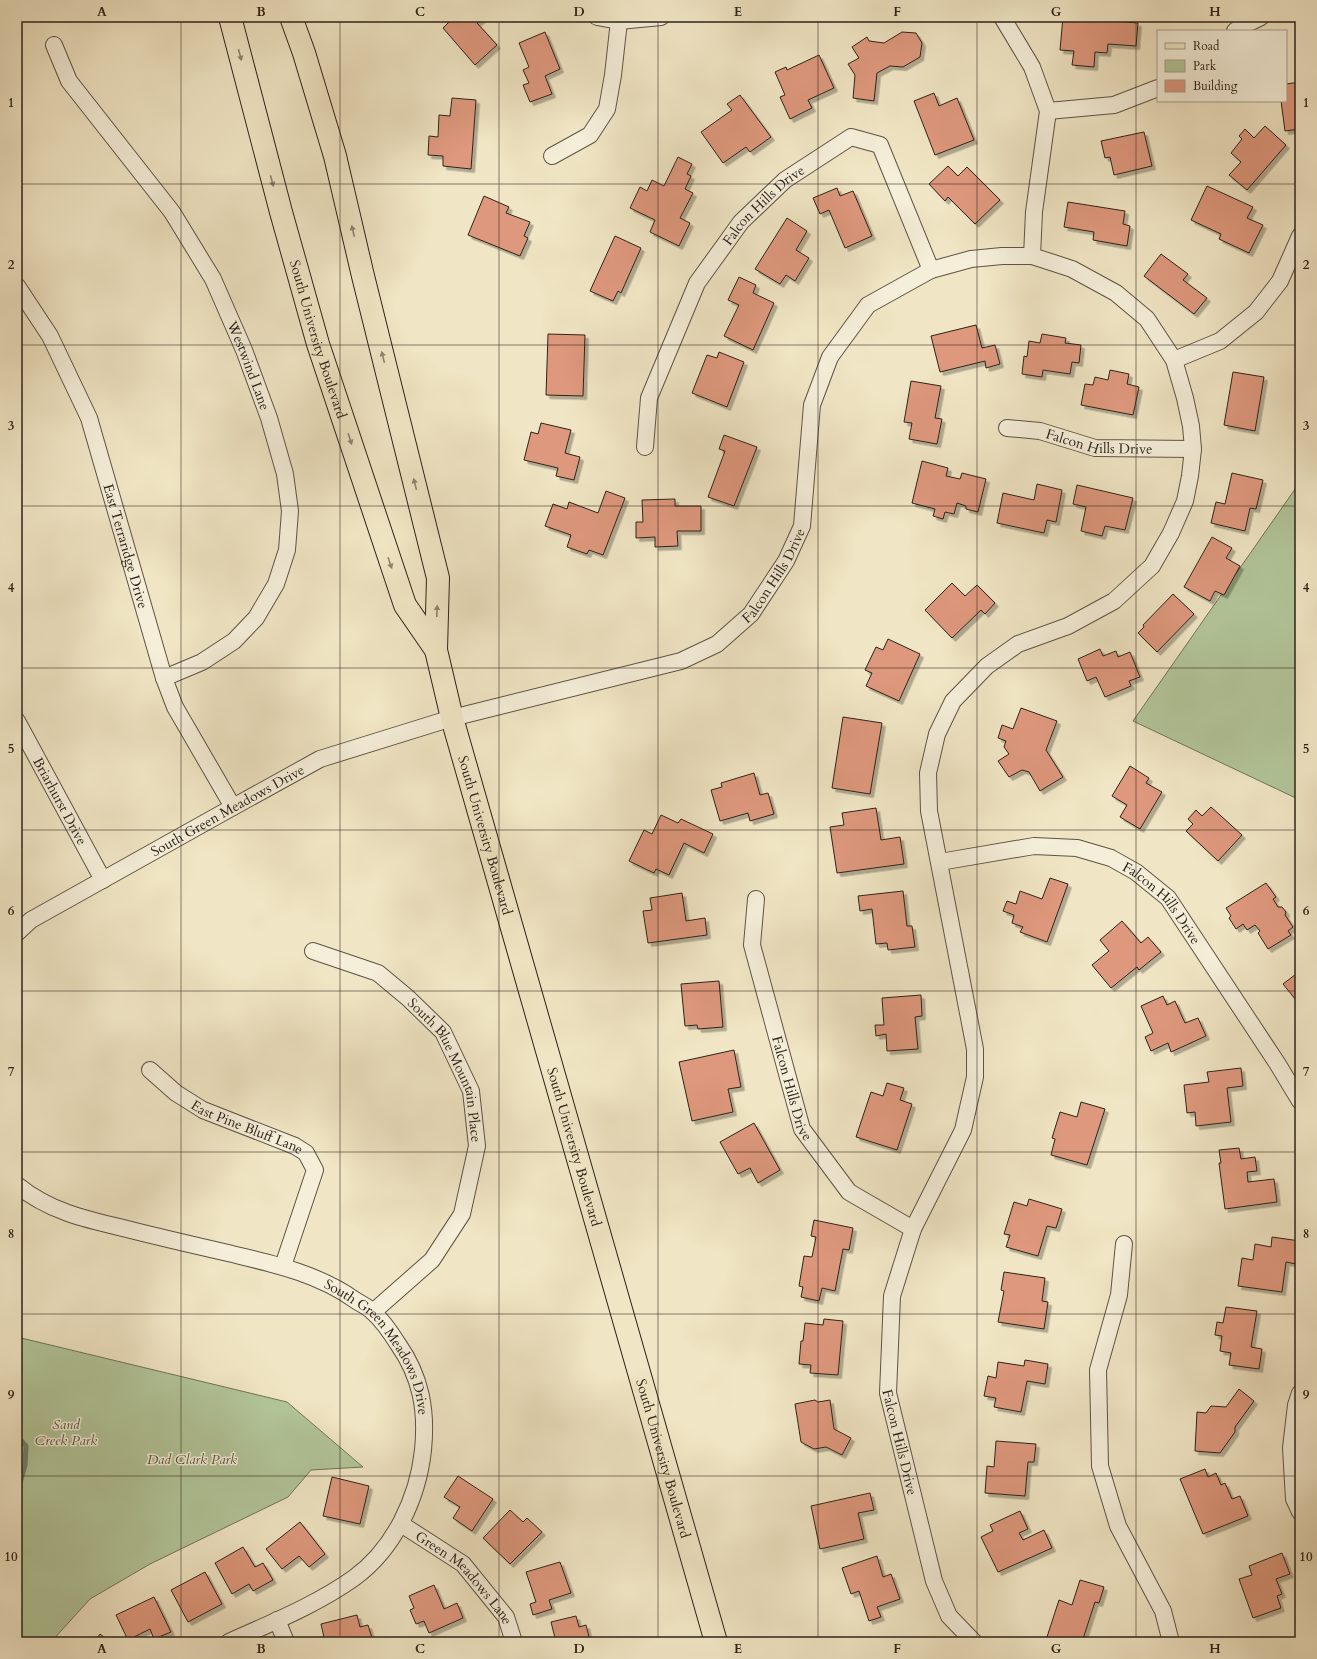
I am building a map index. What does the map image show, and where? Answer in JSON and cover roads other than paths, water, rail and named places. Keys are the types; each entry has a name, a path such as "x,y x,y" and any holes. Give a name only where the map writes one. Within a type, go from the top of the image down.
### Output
{"main road":[{"name":"South University Boulevard","path":"230,17 281,212 326,367 404,605 436,650"},
{"name":"South University Boulevard","path":"290,17 304,53 335,156 363,276 438,578 436,650 452,718 716,1642"}],"street":[{"path":"597,17 619,21 661,17"},
{"path":"1002,17 1032,67 1048,111 1034,212 1032,256"},
{"path":"1236,30 1261,17"},
{"path":"552,156 590,135 607,109 613,75 619,21"},
{"name":"Westwind Lane","path":"54,45 69,81 172,212 213,279 247,357 269,418 285,474 290,511 287,550 276,584 256,618 234,642 202,662 164,678"},
{"path":"1048,111 1114,105 1157,88"},
{"name":"Falcon Hills Drive","path":"645,447 649,398 697,283 741,222 785,180 851,138 880,145 932,270"},
{"path":"1174,360 1220,341 1256,312 1280,281 1300,236"},
{"name":"Falcon Hills Drive","path":"452,718 681,661 717,644 751,614 786,562 802,526 812,405 830,357 868,305 932,270 971,260 1002,256 1032,256 1072,269 1116,293 1147,319 1174,360 1187,405 1193,450 1185,501 1171,532 1152,566 1114,601 1068,626 1018,644 987,666 954,701 938,734 928,773 929,811 975,1049 975,1077 964,1130 913,1229 892,1296 888,1393 934,1581 949,1616 974,1642"},
{"name":"East Terraridge Drive","path":"17,286 50,336 89,418 164,678 174,707 233,807"},
{"name":"Falcon Hills Drive","path":"1007,428 1040,431 1094,448 1193,450"},
{"name":"South Green Meadows Drive","path":"17,933 31,920 320,760 452,718"},
{"name":"Briarhurst Drive","path":"17,721 103,880"},
{"name":"Falcon Hills Drive","path":"940,862 1034,846 1077,848 1111,858 1136,872 1168,898 1277,1063 1300,1101"},
{"name":"Falcon Hills Drive","path":"756,899 752,945 802,1129 849,1192 913,1229"},
{"name":"South Blue Mountain Place","path":"313,951 378,974 408,998 443,1032 471,1091 477,1146 462,1214 432,1260 373,1312"},
{"name":"East Pine Bluff Lane","path":"150,1070 176,1093 203,1110 295,1146 306,1153 315,1170 283,1266"},
{"name":"South Green Meadows Drive","path":"17,1185 32,1197 60,1212 283,1266 319,1279 346,1294 373,1312 393,1336 406,1356 417,1379 424,1411 424,1439 421,1466 414,1493 401,1524 378,1555 355,1577 326,1596 229,1642"},
{"path":"1124,1244 1119,1295 1098,1370 1100,1466 1118,1526 1163,1611 1171,1642"},
{"path":"1300,1393 1296,1405 1291,1448 1294,1499 1300,1512"},
{"name":"Green Meadows Lane","path":"401,1524 463,1564 506,1617 514,1642"},
{"path":"277,1620 286,1642"}],"waterway":[{"path":"17,1436 26,1446 25,1465 17,1494"}],"park label":[{"name":"Sand Creek Park","path":"66,1432"},
{"name":"Dad Clark Park","path":"192,1459"}]}
